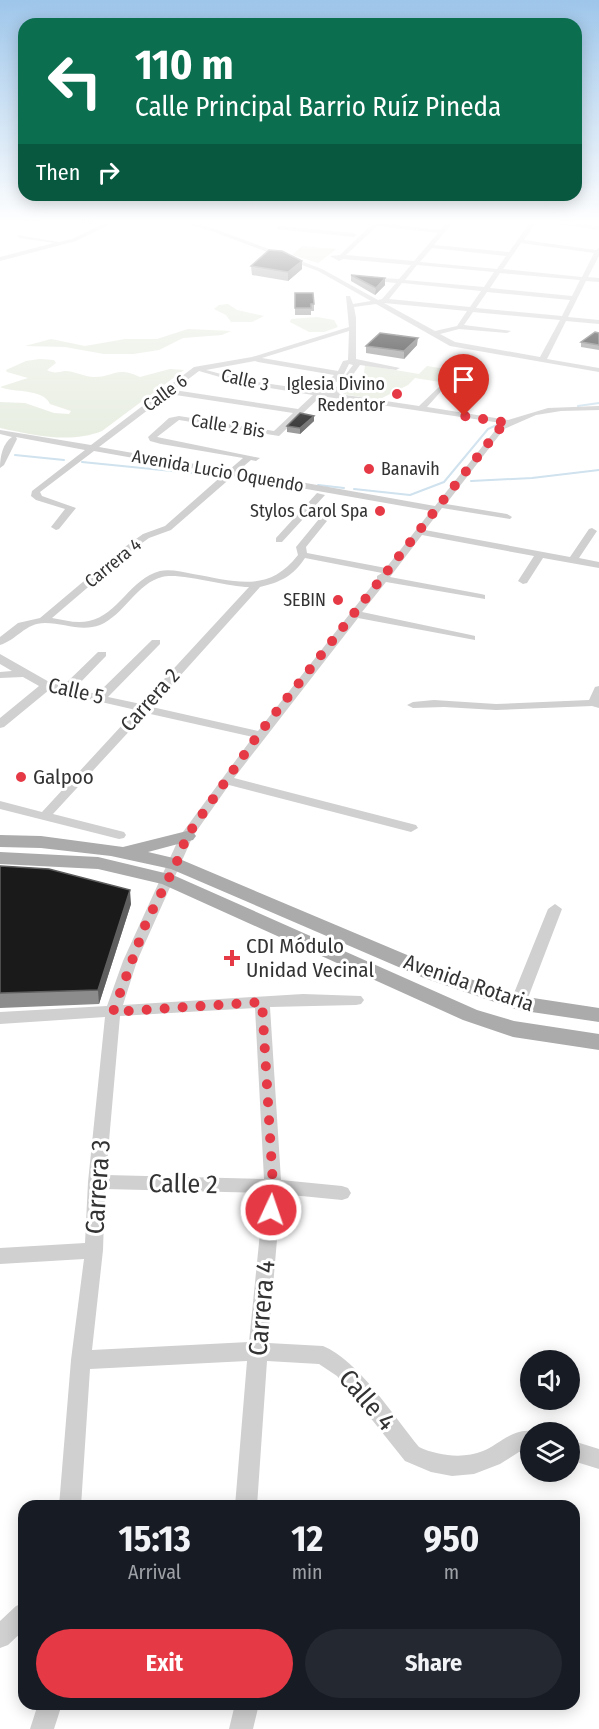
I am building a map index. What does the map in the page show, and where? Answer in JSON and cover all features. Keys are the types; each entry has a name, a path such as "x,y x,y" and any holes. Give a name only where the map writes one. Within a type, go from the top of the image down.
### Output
{"main road":[{"path":"115,842 147,847 187,836"},
{"name":"Avenida Rotaria","path":"0,841 115,842 470,1015 513,1029 599,1042"},
{"name":"Avenida Rotaria","path":"0,858 98,863 172,871 431,973 518,1003 599,1015"}],"street":[{"path":"349,302 352,361"},
{"path":"350,306 376,302"},
{"path":"381,302 433,334 453,344 471,349 596,370 599,362"},
{"path":"388,302 599,322"},
{"path":"459,327 476,302"},
{"path":"542,361 573,302"},
{"path":"433,334 459,327 507,331"},
{"name":"Calle 6","path":"88,450 197,369 253,359 352,328"},
{"path":"253,359 340,374"},
{"path":"334,396 357,364 352,361"},
{"path":"167,391 299,412 340,374 346,363 352,361 396,368"},
{"name":"Calle 3","path":"197,369 244,382 508,423"},
{"path":"421,409 440,388"},
{"path":"508,423 517,417 537,413 599,408"},
{"name":"Calle 2 Bis","path":"227,476 253,457 161,441 152,437 172,420 179,418 276,434 299,412"},
{"name":"Carrera 3","path":"70,1500 113,1012 130,961 187,836 226,780 258,735 384,574 501,427 508,423"},
{"name":"Avenida Lucio Oquendo","path":"0,432 321,495 436,510"},
{"name":"Avenida Lucio Oquendo","path":"0,437 88,450"},
{"path":"0,465 13,440"},
{"path":"56,527 71,508 39,498 36,491 88,450"},
{"name":"Avenida Lucio Oquendo","path":"227,476 436,510"},
{"name":"Carrera 4","path":"0,642 22,625 44,620 125,551 146,536 168,528 227,476"},
{"path":"279,540 321,495"},
{"path":"436,510 507,517"},
{"path":"44,620 84,626 102,621 149,578 164,573 256,586 279,579 296,569 303,555 301,547 322,521"},
{"path":"573,560 592,531"},
{"path":"419,532 599,565"},
{"path":"523,581 540,554"},
{"path":"303,555 481,597"},
{"name":"Carrera 2","path":"45,816 256,586"},
{"path":"354,614 471,638"},
{"path":"101,697 156,642"},
{"path":"66,690 102,654"},
{"path":"0,657 5,663 25,674"},
{"name":"Calle 5","path":"0,675 25,674 47,686 258,735"},
{"path":"0,723 47,686"},
{"path":"413,705 434,702 516,706 596,704 599,689"},
{"path":"226,780 411,828"},
{"path":"0,805 45,816 115,842"},
{"path":"518,1003 555,909"},
{"path":"1,1022 262,1002 351,999"},
{"name":"Carrera 4","path":"246,1500 273,1186 262,1002"},
{"name":"Calle 2","path":"97,1182 273,1186 342,1193"},
{"path":"0,1256 94,1250"},
{"name":"Calle 4","path":"81,1360 258,1351 323,1355 345,1370 412,1454 424,1461 455,1466 491,1458 516,1441 520,1441"},
{"path":"580,1453 599,1459"},
{"path":"0,1637 18,1620"},
{"path":"42,1729 48,1710"},
{"path":"241,1729 246,1710"}],"shaded area":[{"path":"228,304 237,310 264,316 252,322 231,322 226,315 214,309 219,305"},
{"path":"317,317 334,320 338,327 324,332 309,332 290,322 291,319"},
{"path":"188,329 231,331 222,335 183,338 159,350 133,354 104,354 65,347 25,346 51,339 85,346 125,339 157,339"},
{"path":"54,360 56,363 47,370 49,371 69,371 90,377 125,372 140,377 170,369 184,370 102,431 90,435 51,437 0,428 0,402 25,403 54,413 69,414 71,411 50,404 41,395 0,387 28,378 6,370 26,361"},
{"path":"365,365 419,374 427,366 452,370 440,382 415,378 408,385 378,400 343,394 364,374"}],"building":[{"path":"295,302 314,302 311,308 295,308"},
{"path":"595,332 599,333 599,345 581,342"},
{"path":"380,333 418,338 404,351 366,346"},
{"path":"300,413 314,416 300,428 287,426"},
{"path":"0,866 49,869 130,890 98,990 0,993"}],"waterway":[{"path":"578,406 599,403"},
{"path":"354,489 410,495 444,482 488,429 501,423"},
{"path":"15,455 64,460"},
{"path":"82,462 192,473"},
{"path":"471,481 532,478 599,470"},
{"path":"318,485 344,488"}],"place":[{"name":"Iglesia Divino Redentor","path":"397,394"},
{"name":"Banavih","path":"369,469"},
{"name":"Stylos Carol Spa","path":"380,511"},
{"name":"SEBIN","path":"338,600"},
{"name":"Galpoo","path":"21,777"},
{"name":"CDI Módulo Unidad Vecinal","path":"232,958"}],"route":[{"path":"271,1210 273,1186 262,1002 113,1012 130,961 187,836 258,735 501,427 508,423 464,416"}]}
